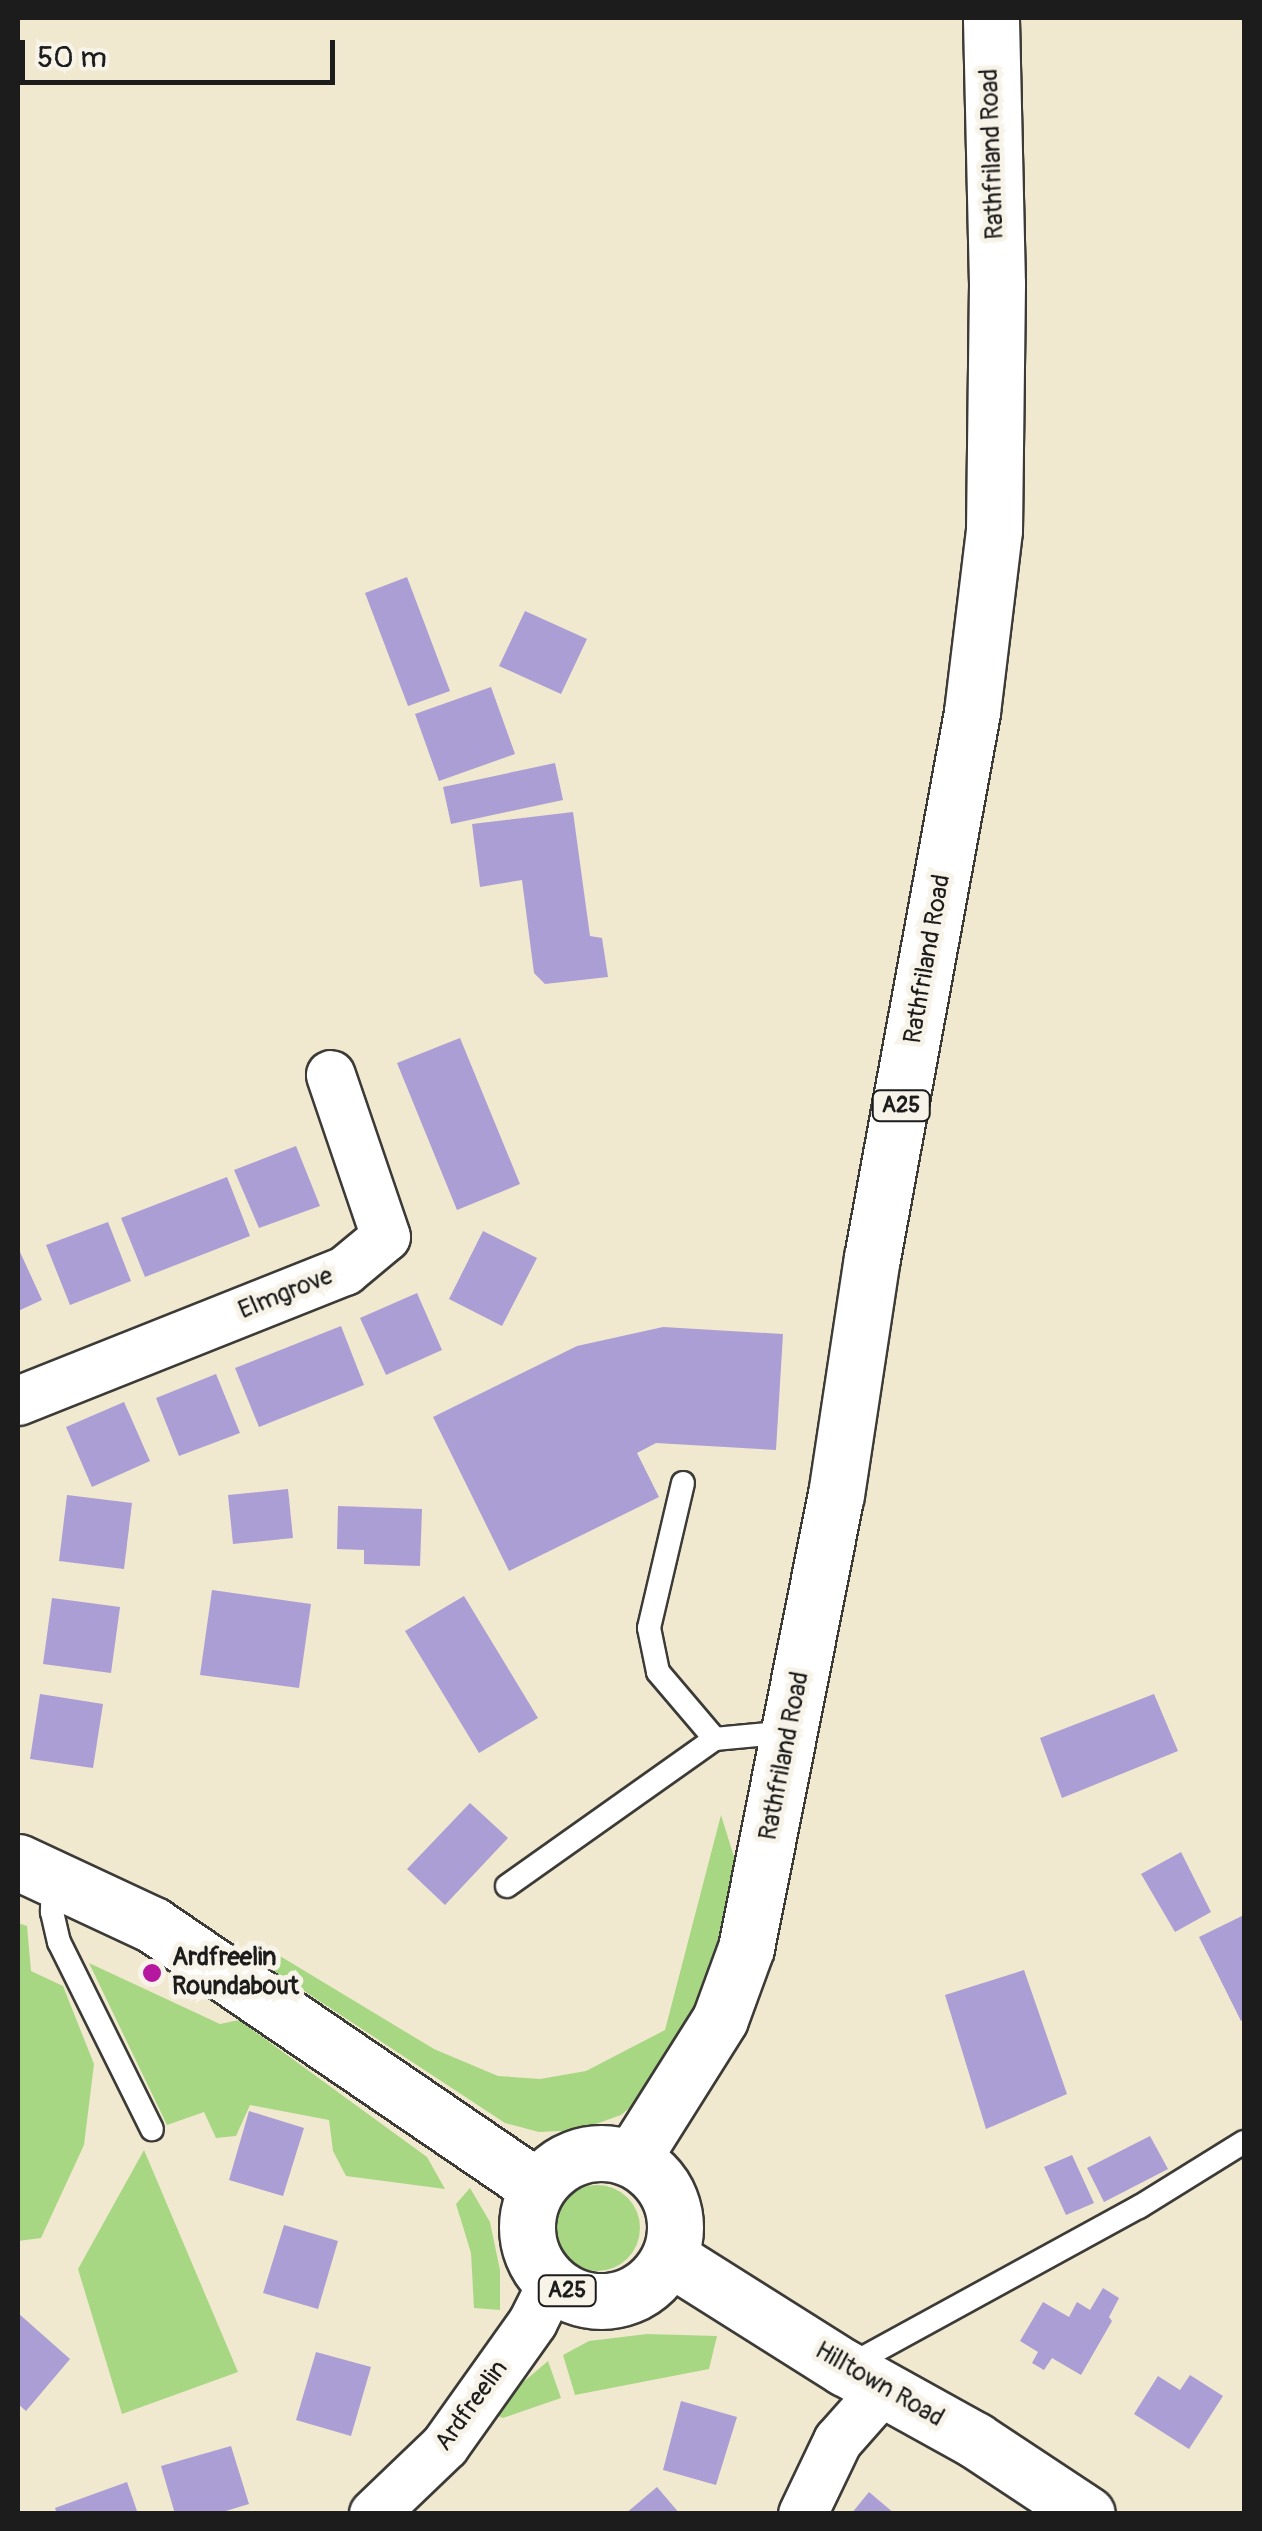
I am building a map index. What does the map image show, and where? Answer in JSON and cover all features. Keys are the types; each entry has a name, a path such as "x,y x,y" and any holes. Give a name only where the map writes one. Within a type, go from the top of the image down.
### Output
{"main road":[{"name":"Rathfriland Road","path":"632,2159 720,2019 746,1948 836,1495 872,1258 972,712 990,566 998,284 991,18"},
{"path":"35,1869 153,1924 538,2187 571,2158 605,2152 632,2159 656,2176 669,2196 676,2221 670,2258"},
{"name":"A25","path":"538,2187 526,2222 528,2245 537,2266 552,2284 580,2298 605,2302 641,2290 670,2258"},
{"name":"Hilltown Road","path":"670,2258 865,2378 975,2440 1087,2514"}],"street":[{"name":"Elmgrove","path":"18,1401 345,1271 386,1238 331,1075"},
{"name":"Ardfreelin","path":"374,2514 444,2446 533,2322 552,2284"},
{"path":"802,2514 865,2378"}],"lane":[{"path":"683,1483 650,1628 658,1672 715,1740"},
{"path":"507,1886 715,1740 790,1732"},
{"path":"35,1869 59,1942 152,2129"},
{"path":"865,2378 1244,2142"}],"green space":[{"path":"721,1815 749,1905 654,2087 621,2115 579,2130 539,2132 505,2123 251,1956 270,1950 434,2049 498,2076 540,2079 586,2071 665,2030"},
{"path":"18,1923 27,1926 31,1971 63,1986 94,2064 84,2145 41,2238 18,2241"},
{"path":"89,1963 220,2024 239,2020 427,2157 445,2189 346,2176 333,2151 329,2120 250,2105 236,2136 216,2138 204,2112 167,2125"},
{"path":"144,2150 238,2372 122,2414 78,2269"},
{"path":"597,2185 627,2198 640,2228 627,2258 597,2271 567,2258 554,2228 567,2198"},
{"path":"470,2188 490,2222 500,2270 500,2310 474,2308 471,2253 456,2204"},
{"path":"647,2334 717,2336 709,2369 575,2395 563,2355 589,2341"},
{"path":"548,2361 561,2398 503,2418 488,2412"}],"building":[{"path":"407,577 450,691 408,706 365,593"},
{"path":"525,611 587,639 561,694 499,666"},
{"path":"491,687 515,754 439,781 415,714"},
{"path":"555,763 563,800 451,824 443,787"},
{"path":"573,812 590,936 602,938 608,977 545,984 534,973 522,880 480,887 472,824"},
{"path":"460,1038 520,1184 457,1210 397,1063"},
{"path":"296,1146 320,1206 259,1228 234,1170"},
{"path":"227,1177 250,1236 145,1277 121,1218"},
{"path":"108,1222 131,1281 70,1305 46,1245"},
{"path":"483,1231 537,1258 502,1326 449,1299"},
{"path":"18,1253 42,1300 18,1311"},
{"path":"417,1293 442,1350 386,1375 360,1318"},
{"path":"341,1326 364,1385 259,1427 235,1368"},
{"path":"663,1327 783,1334 776,1450 656,1443 637,1453 659,1497 509,1571 433,1417 577,1346"},
{"path":"216,1374 240,1433 179,1456 156,1398"},
{"path":"124,1402 150,1461 92,1487 66,1427"},
{"path":"288,1489 293,1538 233,1544 228,1495"},
{"path":"67,1495 132,1503 124,1569 59,1561"},
{"path":"338,1506 422,1509 420,1566 364,1564 364,1550 337,1549"},
{"path":"212,1590 311,1604 299,1688 200,1675"},
{"path":"464,1596 538,1718 479,1753 405,1631"},
{"path":"52,1598 120,1607 111,1673 43,1664"},
{"path":"40,1694 103,1704 93,1768 30,1759"},
{"path":"1154,1694 1178,1751 1062,1798 1040,1738"},
{"path":"470,1803 508,1838 445,1905 407,1869"},
{"path":"1181,1852 1211,1912 1175,1932 1141,1874"},
{"path":"1244,1915 1244,2019 1241,2021 1199,1937"},
{"path":"1024,1970 1067,2094 986,2129 945,1995"},
{"path":"249,2111 304,2128 283,2196 229,2180"},
{"path":"1150,2136 1168,2169 1104,2202 1087,2168"},
{"path":"1072,2155 1094,2203 1066,2215 1044,2167"},
{"path":"284,2225 338,2241 318,2309 263,2293"},
{"path":"1103,2288 1119,2298 1109,2317 1112,2321 1081,2375 1052,2358 1044,2370 1032,2363 1038,2352 1020,2341 1043,2302 1069,2317 1077,2302 1090,2310"},
{"path":"18,2313 70,2359 26,2411 18,2404"},
{"path":"316,2352 371,2367 351,2436 296,2420"},
{"path":"1190,2375 1223,2396 1189,2449 1134,2414 1158,2376 1180,2390"},
{"path":"681,2401 737,2417 716,2485 663,2470"},
{"path":"231,2446 249,2504 216,2514 175,2514 161,2466"},
{"path":"127,2482 138,2514 57,2514 55,2508"},
{"path":"657,2487 680,2514 625,2514"},
{"path":"869,2492 895,2514 851,2514"}],"place":[{"name":"Ardfreelin Roundabout","path":"152,1973"}]}
